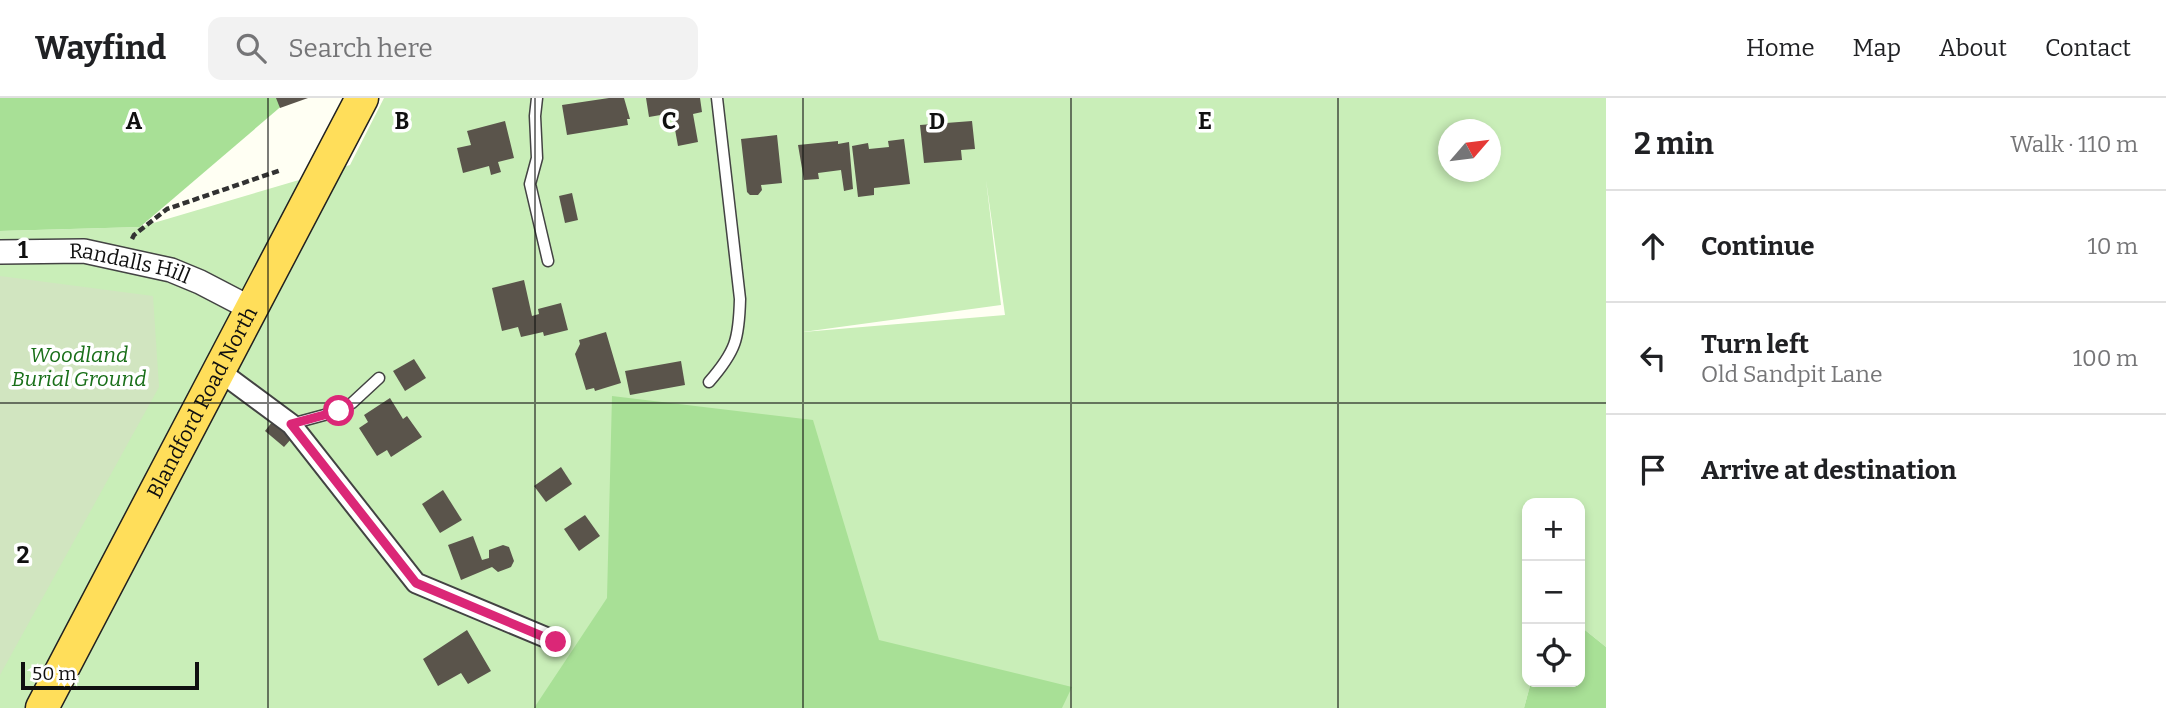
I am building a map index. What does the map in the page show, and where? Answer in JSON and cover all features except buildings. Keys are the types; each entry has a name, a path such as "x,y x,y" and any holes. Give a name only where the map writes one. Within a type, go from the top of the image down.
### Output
{"highway":[{"name":"Blandford Road North","path":"42,708 362,98"}],"street":[{"name":"Randalls Hill","path":"0,252 84,251 171,270 250,308"},
{"path":"218,370 291,424 416,583 556,642"}],"lane":[{"path":"537,98 537,158 530,184 548,261"},
{"path":"709,382 727,361 735,345 740,299 717,98"},
{"path":"291,424 339,411 352,403 379,378"}],"path":[{"path":"124,260 134,235 167,209 281,170"}],"green space":[{"path":"0,98 291,98 140,227 0,231"},
{"path":"384,98 1606,98 1606,647 1585,630 1585,498 1522,498 1522,687 1530,687 1524,708 0,708 0,231 140,227 350,165","holes":["986,180 1005,315 803,332 1001,305"]},
{"name":"Woodland Burial Ground","path":"0,276 153,296 159,387 0,675"},
{"path":"612,396 813,420 879,640 1072,687 1062,708 534,708 607,598"},
{"path":"1585,630 1606,647 1606,708 1524,708 1530,687 1585,687"}],"route":[{"path":"339,411 291,424 416,583 556,642"}]}
